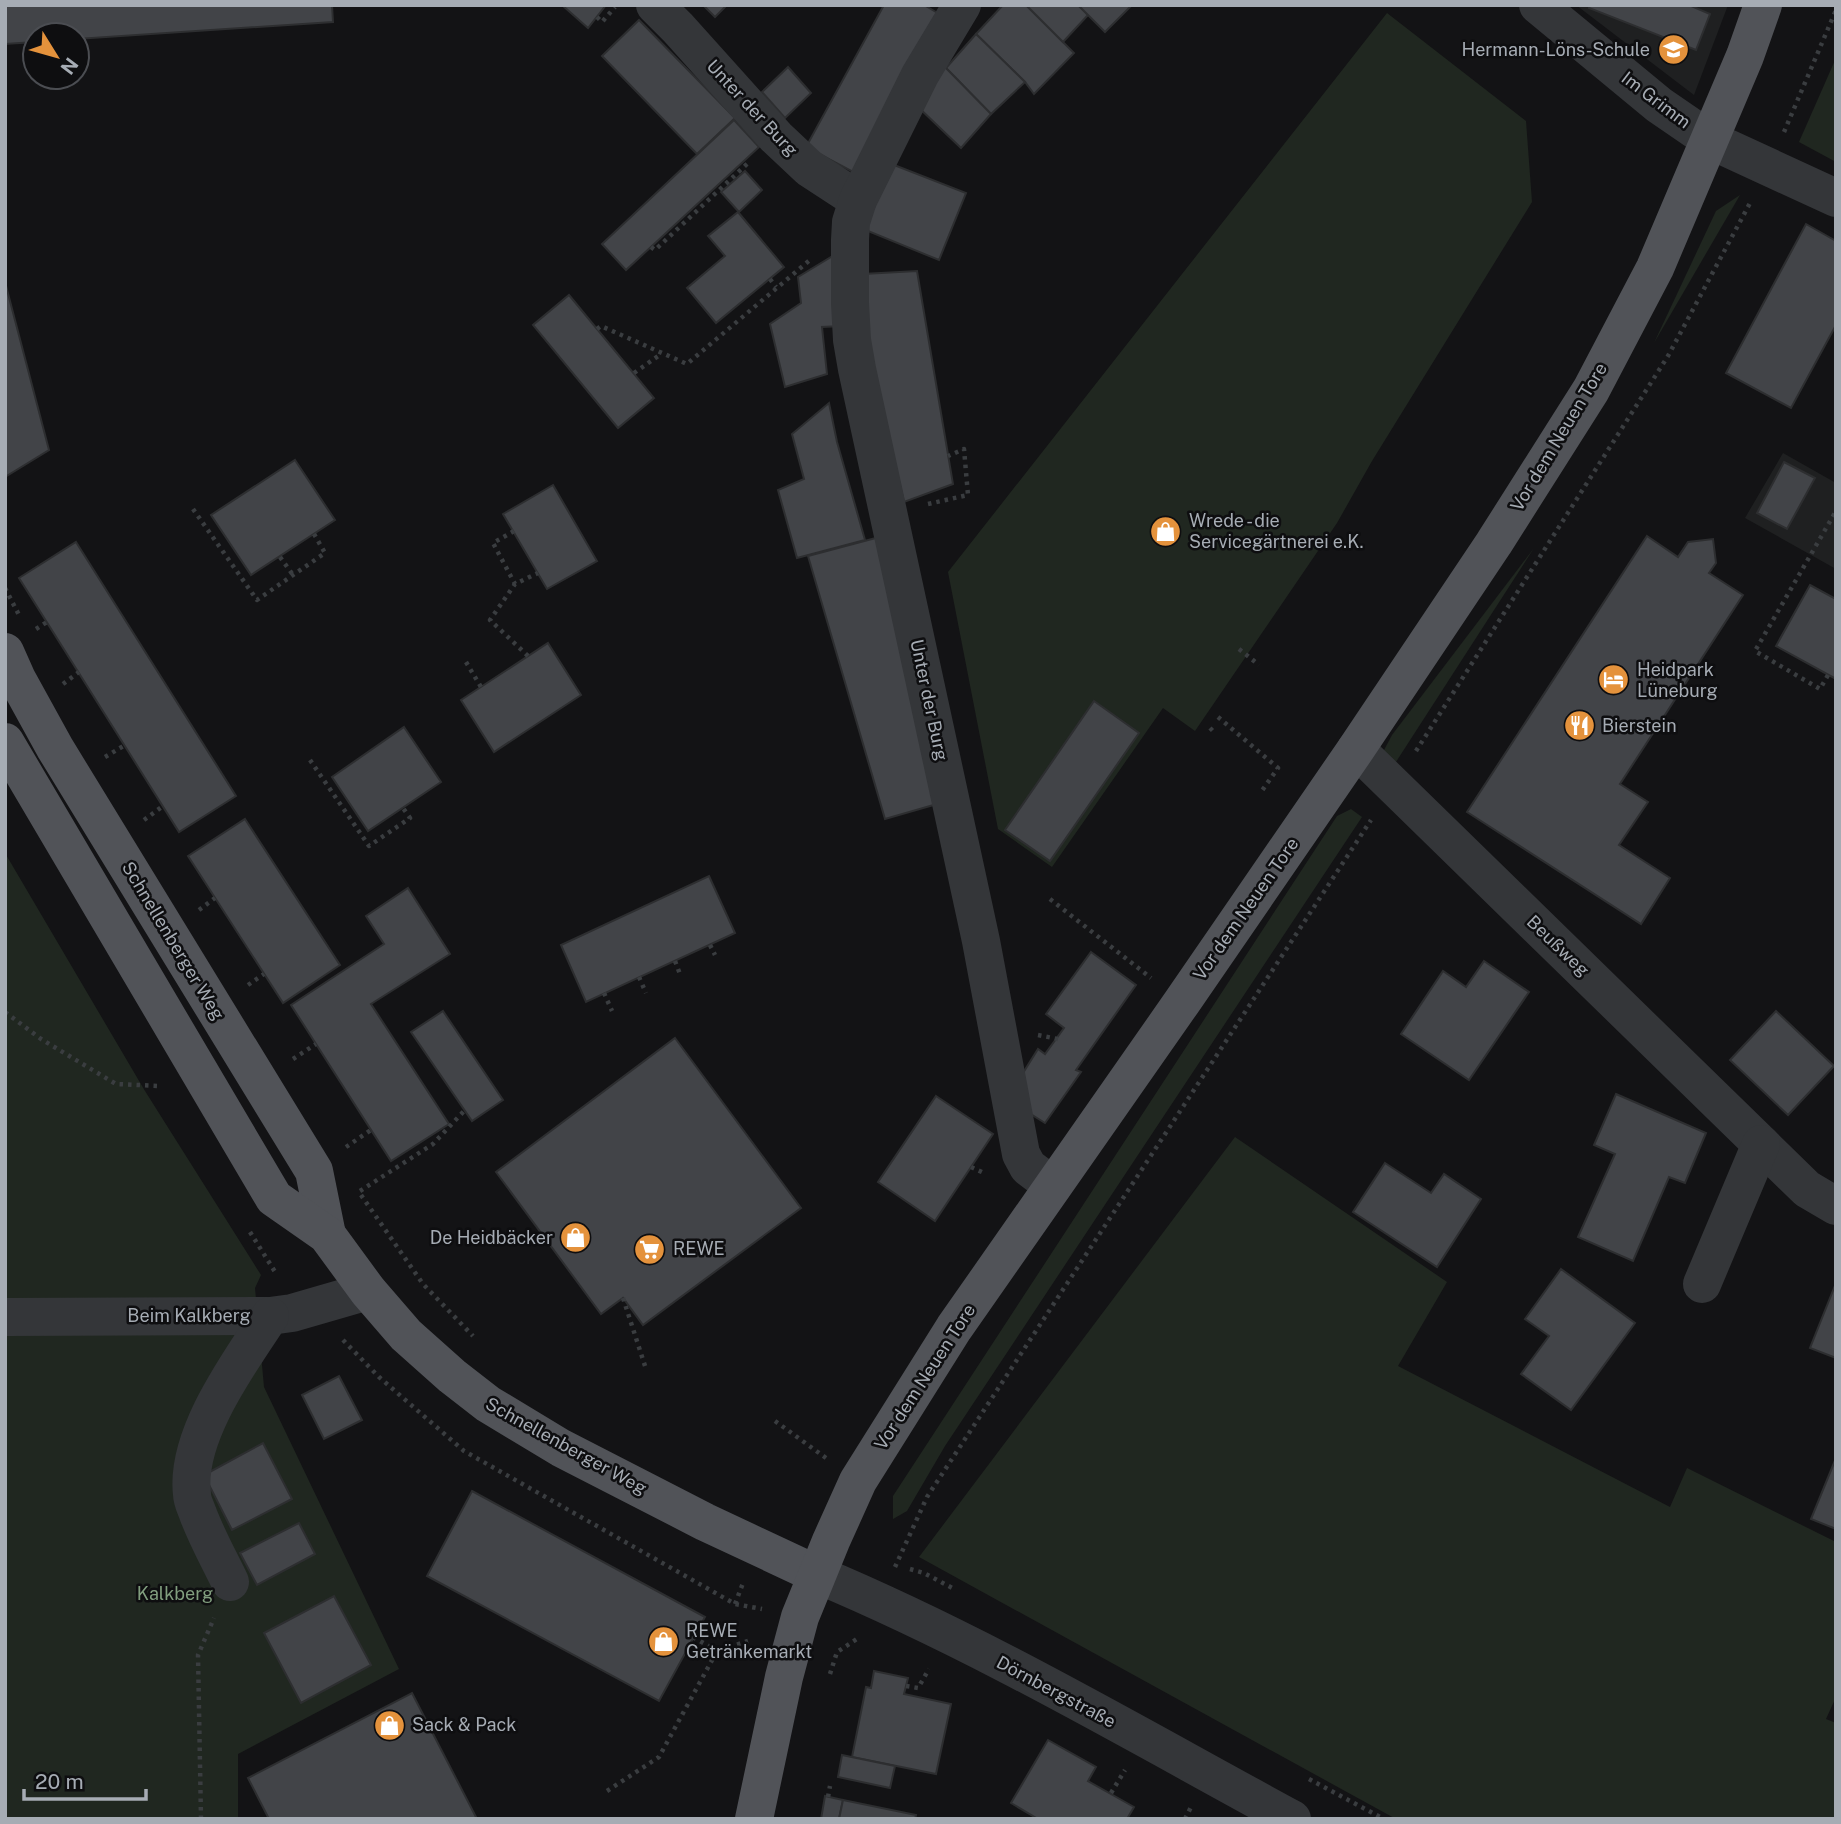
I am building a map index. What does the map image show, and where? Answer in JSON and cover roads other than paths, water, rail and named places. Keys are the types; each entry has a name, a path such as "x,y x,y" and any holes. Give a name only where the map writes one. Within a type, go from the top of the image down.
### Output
{"main road":[{"name":"Vor dem Neuen Tore","path":"754,1819 791,1646 816,1574 858,1481 954,1328 1356,749 1494,543 1591,390 1656,268 1745,56 1763,5"},
{"name":"Schnellenberger Weg","path":"5,652 55,748 314,1171 327,1235"},
{"name":"Schnellenberger Weg","path":"5,741 274,1198 327,1235 368,1291 406,1335 452,1376 500,1412 561,1448 705,1522 816,1574"}],"street":[{"name":"Unter der Burg","path":"655,5 776,137 809,168 858,200"},
{"name":"Unter der Burg","path":"961,5 920,75 858,200 851,222 850,240 852,340 981,941 1021,1154 1028,1167 1053,1186"},
{"name":"Im Grimm","path":"1538,5 1659,105 1710,140 1836,198"},
{"name":"Beußweg","path":"1356,749 1807,1189 1836,1206"},
{"path":"1702,1284 1761,1144"},
{"name":"Beim Kalkberg","path":"5,1317 270,1317 292,1314 368,1291"},
{"path":"230,1582 204,1530 191,1495 192,1465 203,1431 219,1398 270,1317"},
{"name":"Dörnbergstraße","path":"816,1574 934,1627 1292,1819"}],"place":[{"name":"Hermann-Löns-Schule","path":"1673,50"},
{"name":"Wrede - die Servicegärtnerei e.K.","path":"1166,531"},
{"name":"Heidpark Lüneburg","path":"1614,680"},
{"name":"Bierstein","path":"1579,726"},
{"name":"De Heidbäcker","path":"576,1238"},
{"name":"REWE","path":"650,1249"},
{"name":"REWE Getränkemarkt","path":"663,1641"},
{"name":"Sack & Pack","path":"389,1725"}],"park label":[{"name":"Kalkberg","path":"175,1594"}]}
